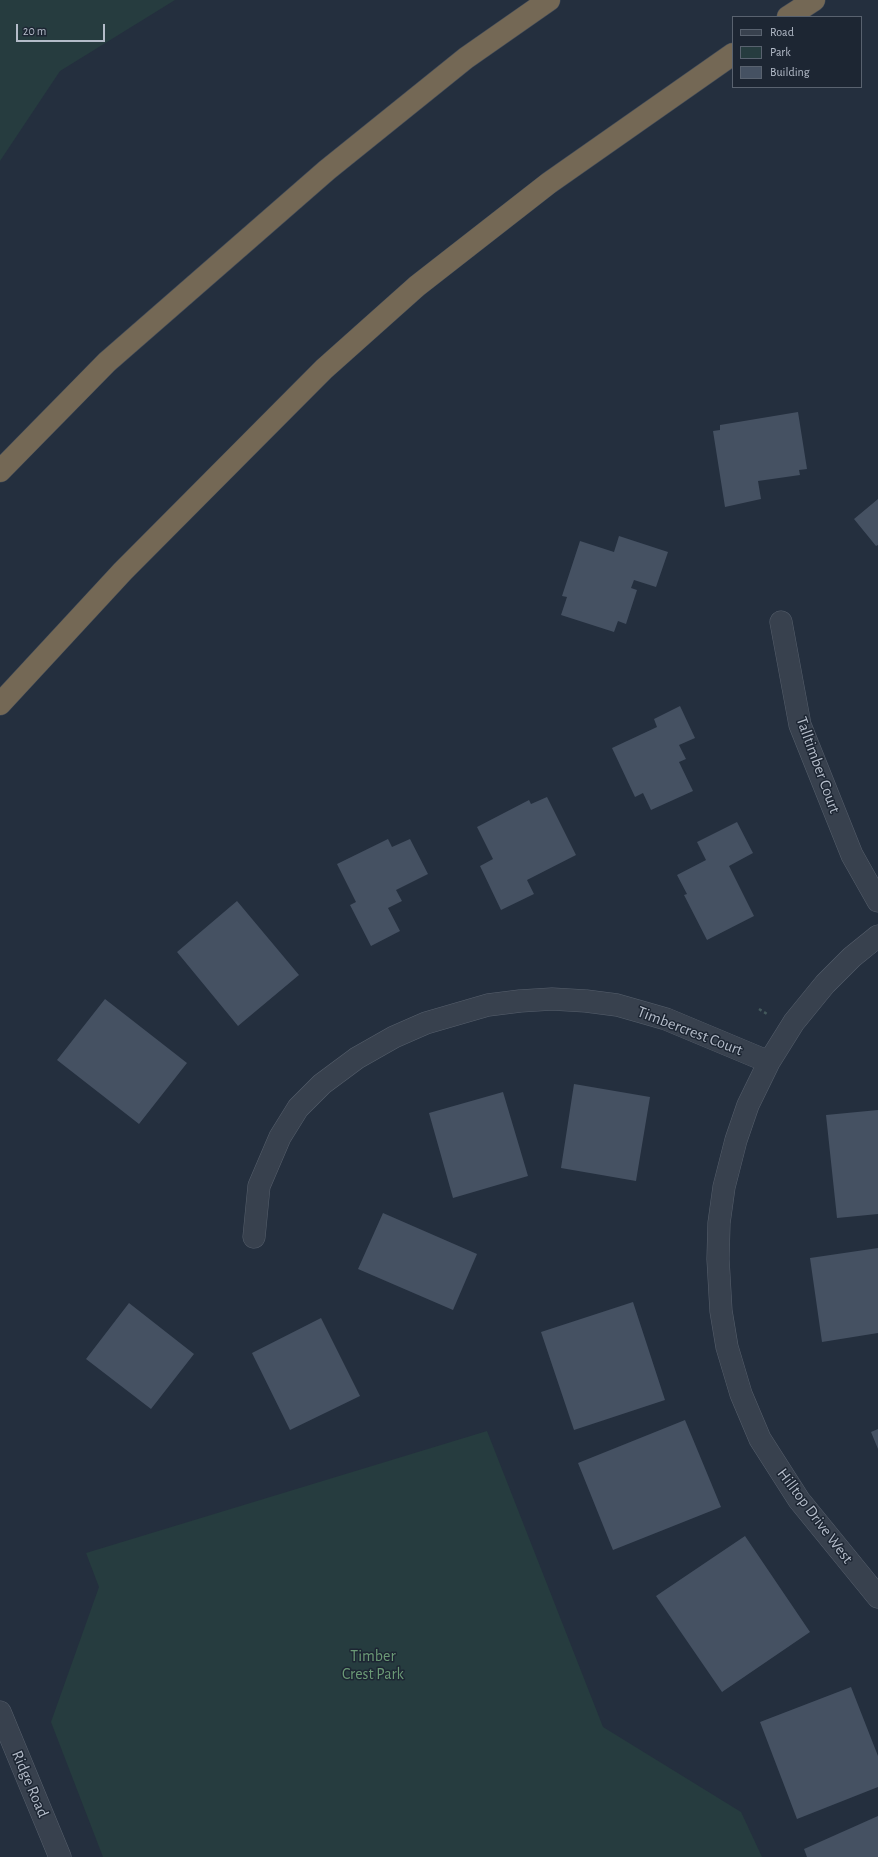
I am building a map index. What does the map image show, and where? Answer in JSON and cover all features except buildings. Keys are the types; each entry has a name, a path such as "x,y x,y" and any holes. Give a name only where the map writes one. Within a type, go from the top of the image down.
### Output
{"highway":[{"path":"0,470 107,362 327,170 466,58 549,0"},
{"path":"790,16 814,0"},
{"path":"0,704 123,571 324,370 417,286 548,183 732,55"}],"street":[{"name":"Talltimber Court","path":"781,622 800,725 852,854 878,900"},
{"name":"Hilltop Drive West","path":"878,936 852,957 825,984 794,1022 769,1062 745,1112 736,1140 724,1187 719,1223 718,1259 721,1311 728,1347 744,1400 760,1439 781,1475 799,1500 878,1597"},
{"name":"Timbercrest Court","path":"254,1237 259,1186 280,1137 298,1108 322,1084 357,1058 394,1037 432,1021 488,1005 552,999 586,1001 617,1005 666,1019 769,1062"},
{"name":"Ridge Road","path":"0,1712 60,1857"}],"green space":[{"path":"0,0 175,0 60,71 0,161"},
{"name":"Timber Crest Park","path":"487,1431 603,1727 741,1812 762,1857 103,1857 51,1722 99,1587 86,1553"}]}
